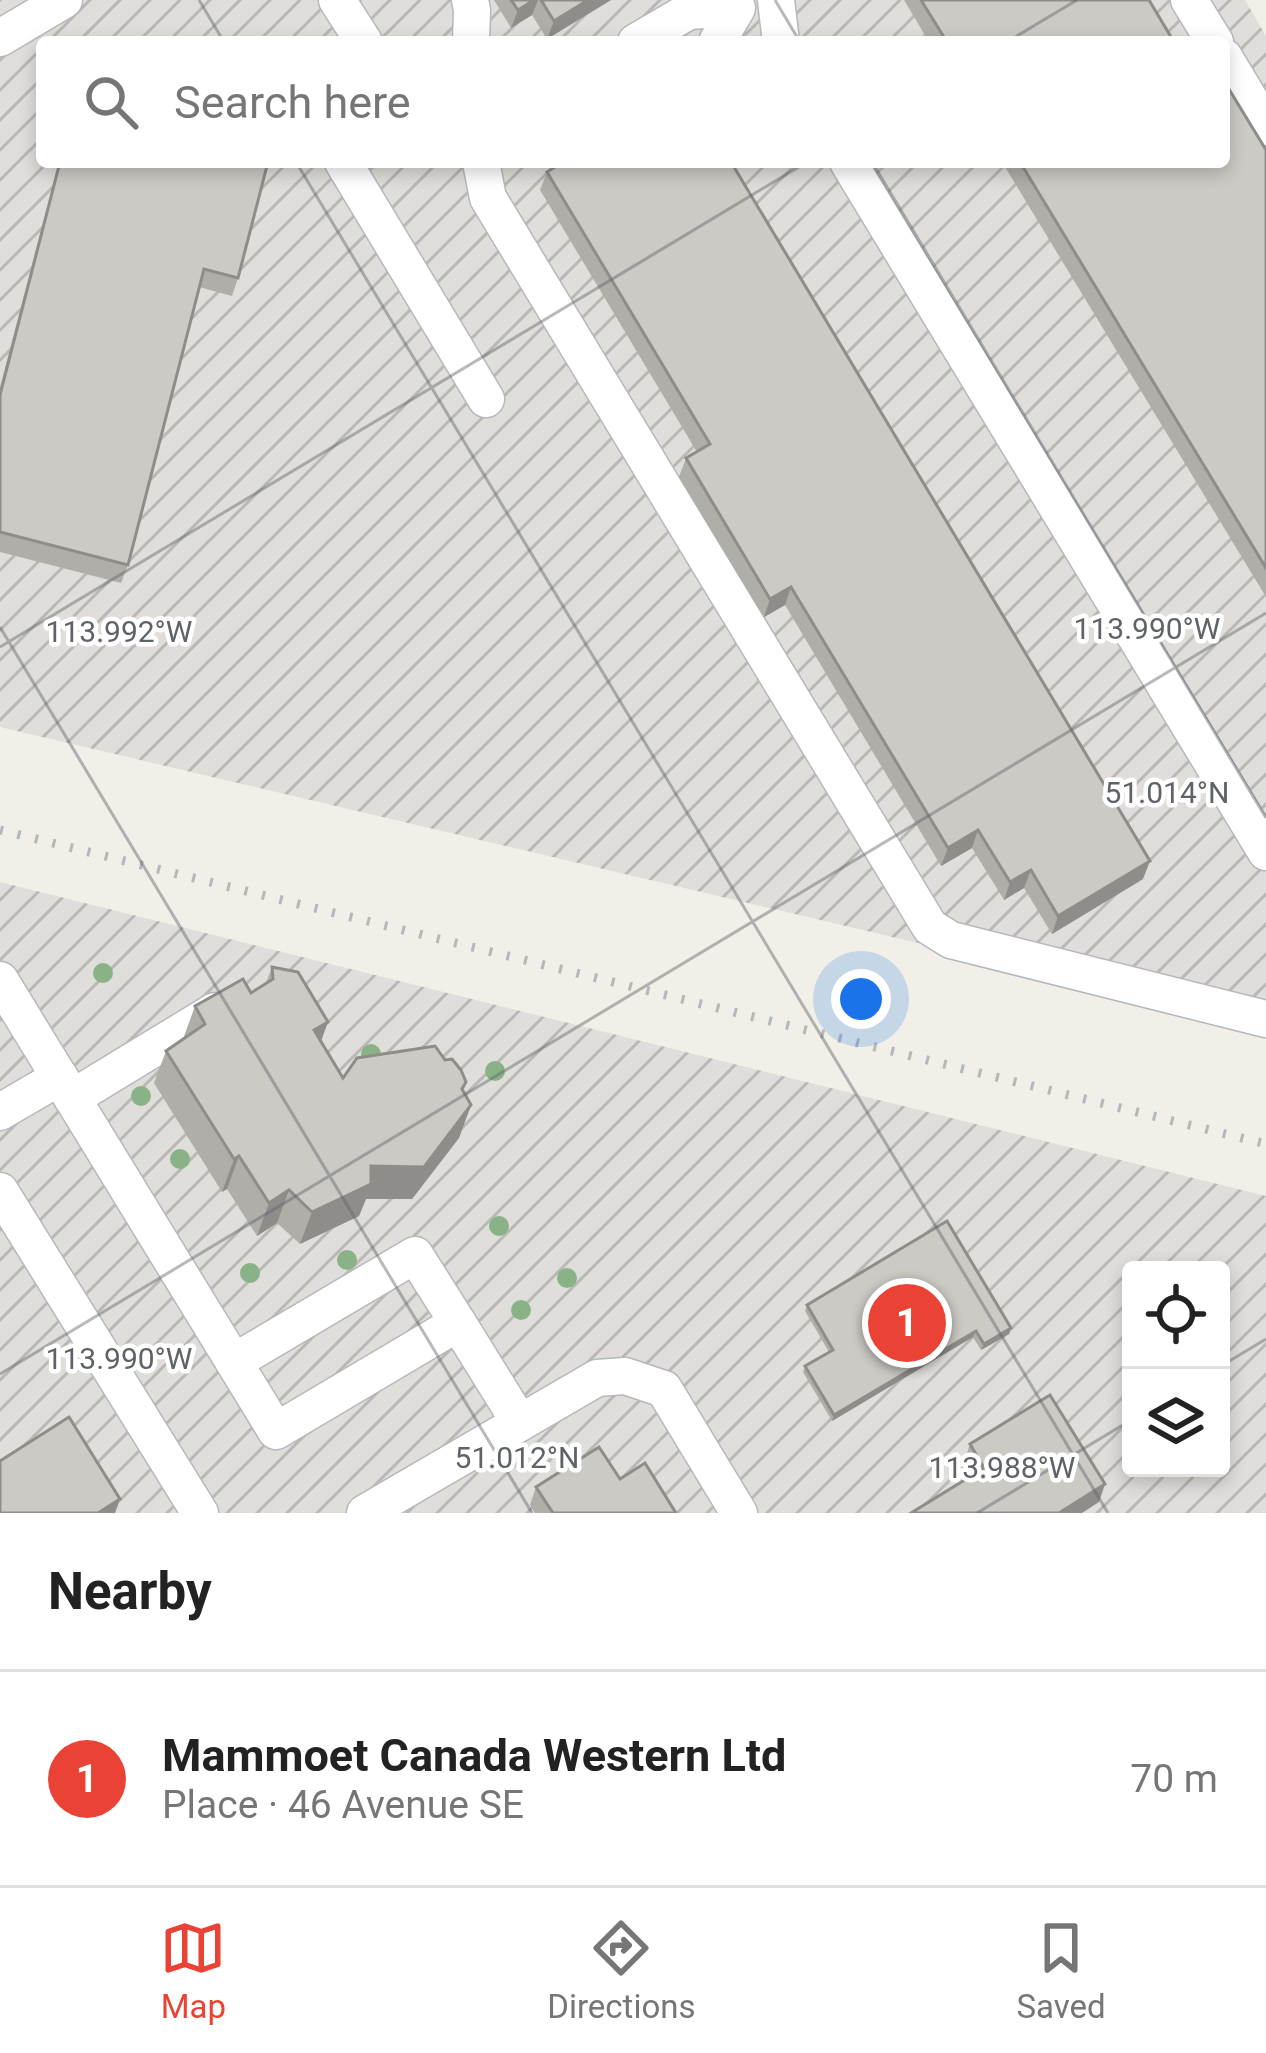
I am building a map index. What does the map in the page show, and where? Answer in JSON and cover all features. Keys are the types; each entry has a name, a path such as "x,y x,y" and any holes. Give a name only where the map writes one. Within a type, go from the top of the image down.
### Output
{"street":[{"path":"0,38 64,0"},
{"path":"338,0 360,36"},
{"path":"470,0 471,36"},
{"path":"776,0 780,36"},
{"path":"1189,0 1211,36"},
{"path":"647,36 689,11 746,4"},
{"path":"722,36 746,4"},
{"path":"1230,67 1266,127"},
{"path":"347,168 485,399"},
{"path":"482,168 488,198 930,926 951,940 1266,1019"},
{"path":"852,168 1266,852"},
{"path":"0,980 276,1431 458,1323"},
{"path":"0,1112 66,1088 215,1011"},
{"path":"0,1191 200,1513"},
{"path":"234,1362 415,1255 520,1423"},
{"path":"365,1513 597,1378 626,1376 664,1389 739,1513"}],"shaded area":[{"path":"0,0 1245,0 1266,36 1266,1025 0,727"},
{"path":"0,882 1266,1196 1266,1513 0,1513"}],"building":[{"path":"511,0 534,0 518,10"},
{"path":"541,0 588,0 554,21"},
{"path":"921,0 1149,0 1170,36 943,36"},
{"path":"1230,91 1266,150 1266,568 1024,168 1230,168"},
{"path":"58,168 266,168 238,278 204,269 128,565 0,532 0,395"},
{"path":"553,168 735,168 1150,861 1058,916 1031,870 1010,882 978,830 948,848 791,587 770,599 686,458 710,444 547,172"},
{"path":"272,967 298,972 328,1022 314,1030 343,1078 357,1058 435,1046 461,1070 466,1082 462,1089 471,1105 424,1167 371,1166 371,1184 312,1212 289,1190 269,1203 239,1156 234,1159 166,1051 205,1024 195,1006 243,979 251,993 273,979"},
{"path":"947,1221 1011,1328 984,1344 976,1331 834,1415 805,1366 833,1350 807,1305"},
{"path":"1050,1395 1105,1484 1059,1513 911,1513 984,1468 970,1444"},
{"path":"69,1417 120,1499 98,1513 0,1513 0,1461"},
{"path":"599,1447 620,1479 645,1463 676,1513 553,1513 536,1487"}],"railway":[{"path":"0,830 1266,1144"}],"place":[{"name":"Mammoet Canada Western Ltd","path":"907,1323"}]}
